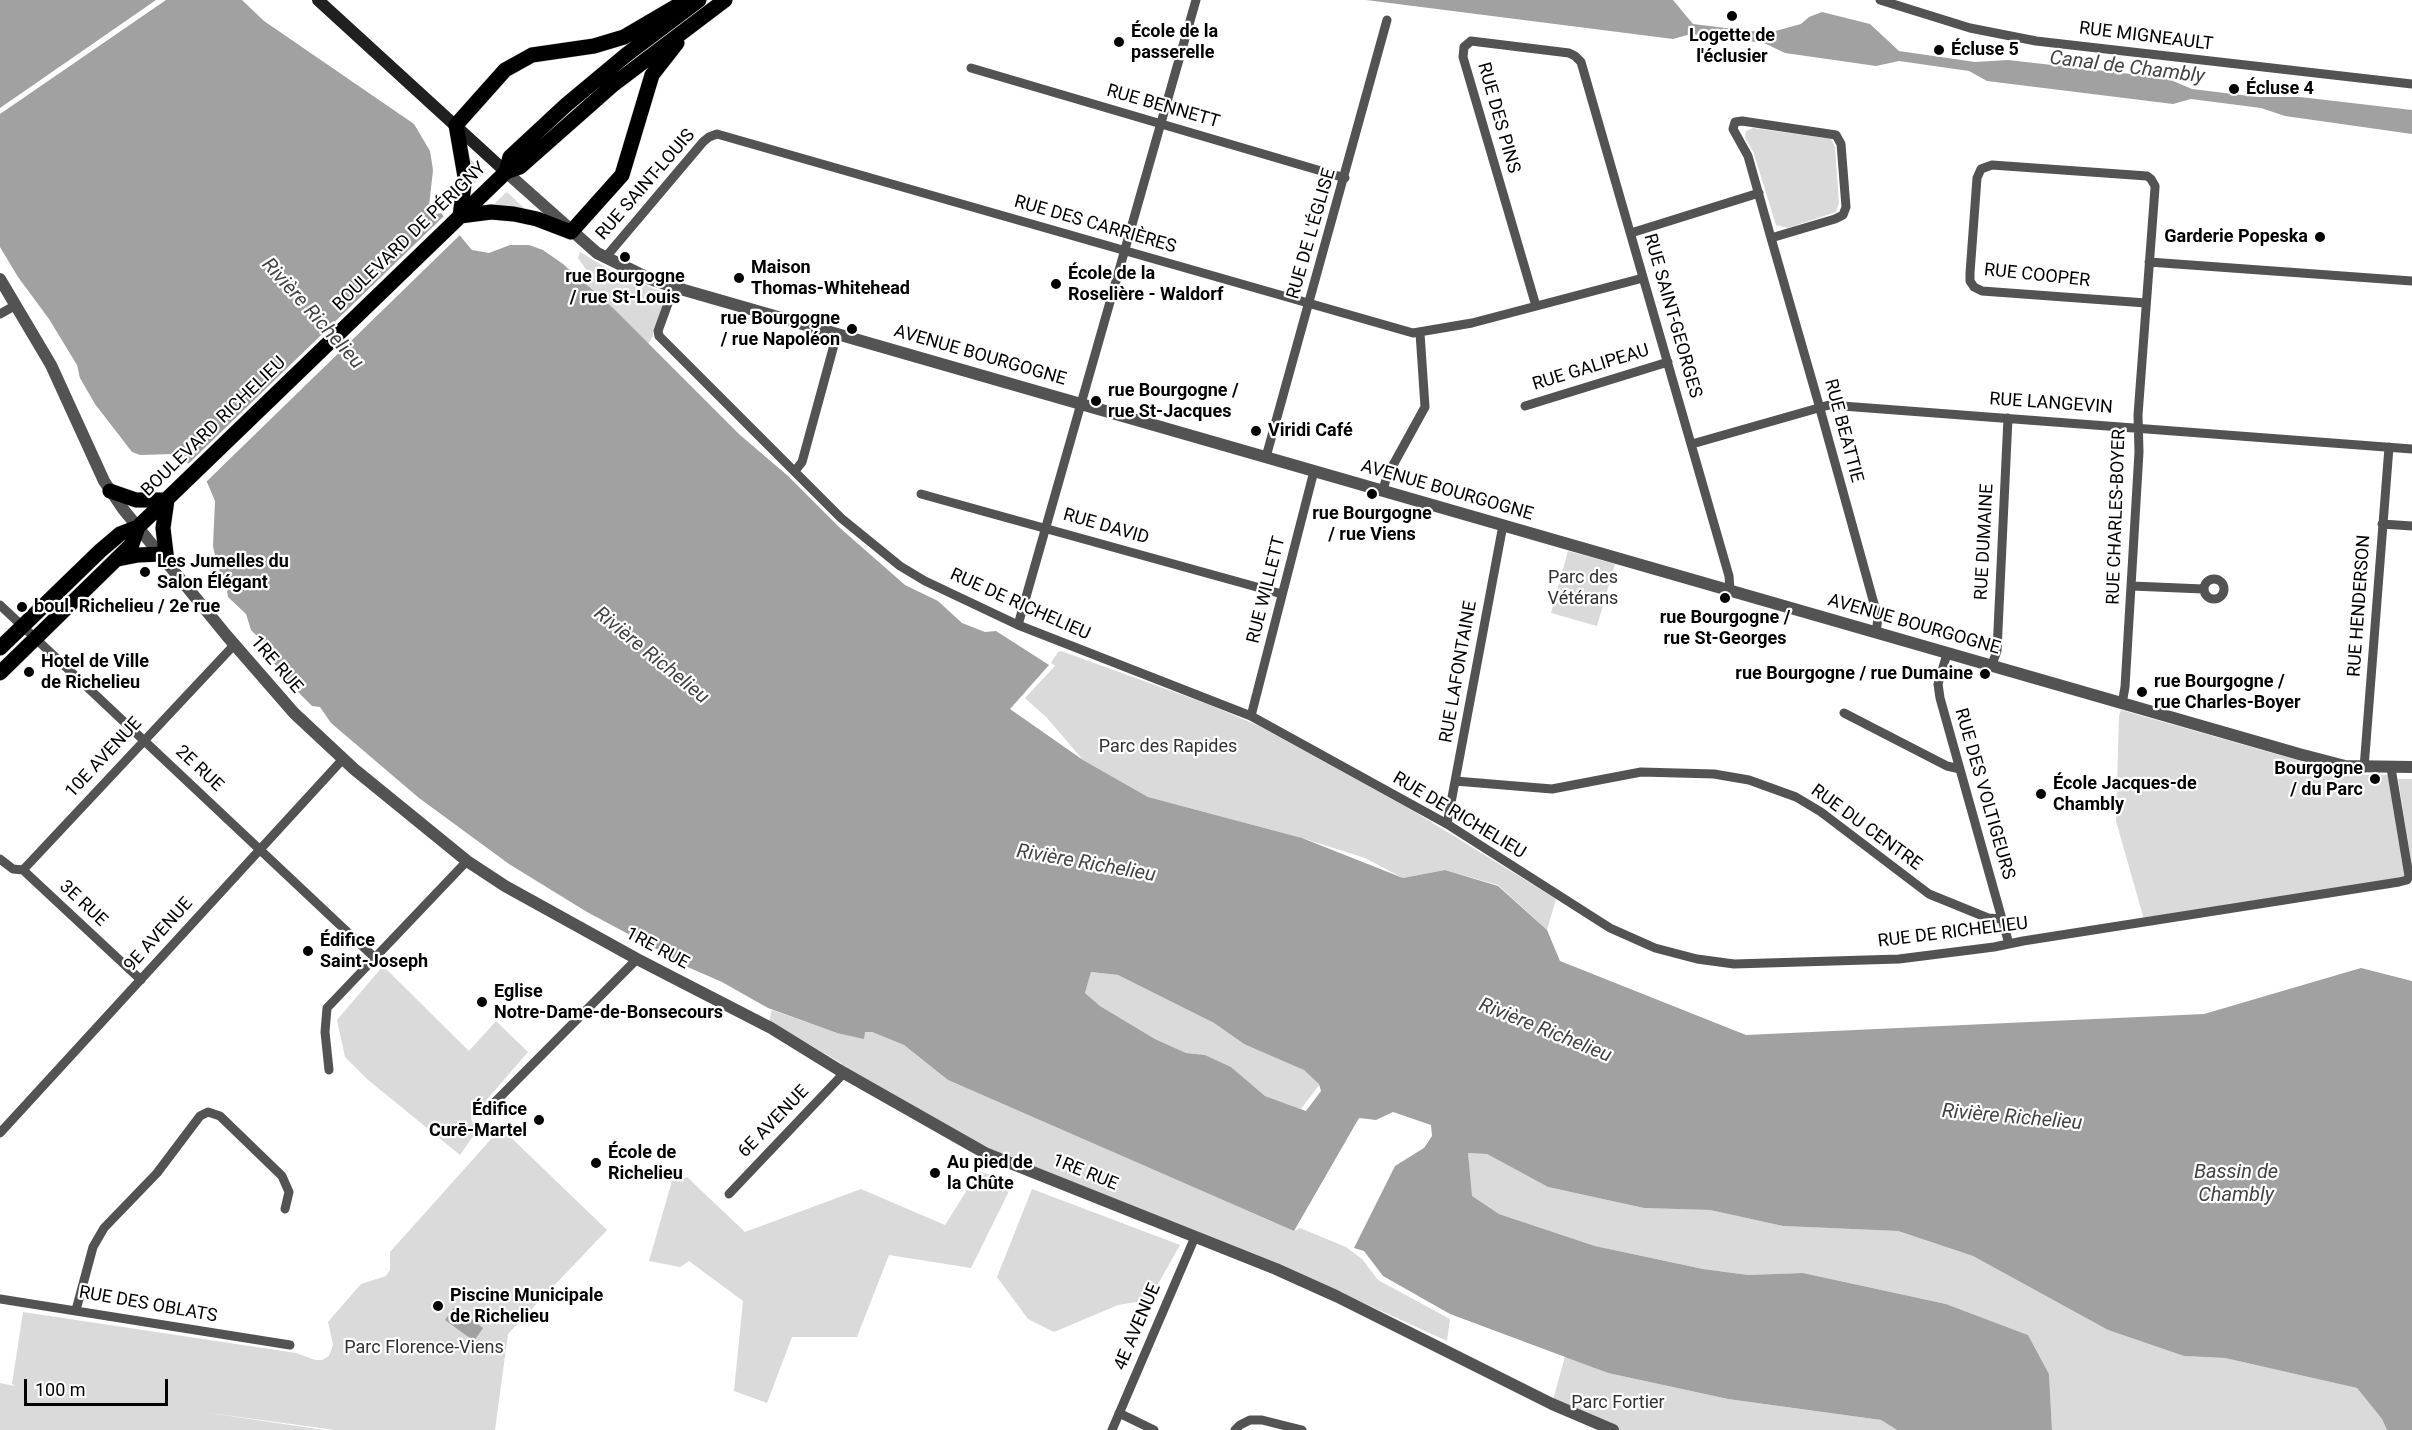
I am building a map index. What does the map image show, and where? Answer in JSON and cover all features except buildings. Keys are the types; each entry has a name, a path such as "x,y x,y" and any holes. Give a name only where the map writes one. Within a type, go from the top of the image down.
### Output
{"main road":[{"path":"318,0 506,172"},
{"path":"456,125 498,77 517,62 540,53 609,42 639,29 687,0"},
{"name":"BOULEVARD DE PÉRIGNY","path":"506,172 510,157 566,105 626,55 699,0"},
{"name":"BOULEVARD DE PÉRIGNY","path":"316,355 506,172 520,167 614,84 725,0"},
{"path":"456,125 465,177 460,216 491,212 514,214 537,219 571,232 622,175 652,75 664,57 700,18"},
{"name":"BOULEVARD RICHELIEU","path":"0,648 114,538 138,527 316,355"},
{"path":"110,491 136,500 166,500 163,528 164,558 138,555 115,560"},
{"name":"BOULEVARD RICHELIEU","path":"0,673 132,544 138,527"}],"street":[{"path":"1018,625 1196,0"},
{"name":"RUE MIGNEAULT","path":"1880,0 1970,28 2036,41 2412,84"},
{"name":"RUE DE L'ÉGLISE","path":"1266,457 1388,20"},
{"name":"RUE DES PINS","path":"1536,306 1463,52 1468,43 1478,41 1573,54"},
{"name":"RUE SAINT-GEORGES","path":"1573,54 1582,66 1631,233 1730,576 1730,591"},
{"name":"RUE BENNETT","path":"971,68 1345,177"},
{"name":"RUE BEATTIE","path":"1771,238 1843,215 1846,207 1841,144 1838,137 1832,133 1746,121 1735,122 1733,133 1746,150 1878,618 1876,633"},
{"name":"RUE DES CARRIÈRES","path":"712,135 722,135 1410,332 1420,333 1643,278"},
{"name":"RUE SAINT-LOUIS","path":"605,258 703,142 712,135"},
{"name":"RUE COOPER","path":"2146,303 1977,290 1970,277 1972,249 1978,175 1985,166 2147,177 2153,181 2155,188"},
{"name":"AVENUE BOURGOGNE","path":"506,172 571,232 605,258 674,287 2329,763 2364,768 2412,767"},
{"name":"RUE CHARLES-BOYER","path":"2122,704 2132,586 2139,452 2138,427 2155,188"},
{"path":"1631,233 1759,194"},
{"path":"2149,262 2412,281"},
{"name":"1RE RUE","path":"0,279 59,381 110,491 138,527 294,713 343,759 467,861 505,886 637,959 771,1028 844,1073 985,1153 1336,1296 1552,1404 1613,1430"},
{"name":"RUE DE RICHELIEU","path":"674,287 658,331 659,336 848,524 900,566 930,584 1018,625 1251,716 1447,825 1621,934 1655,948 1697,959 1734,964 1888,960 2010,944 2407,880 2409,876 2391,768"},
{"path":"0,314 16,305"},
{"path":"1383,490 1387,476 1425,407 1420,333"},
{"path":"795,471 802,462 837,334"},
{"name":"RUE GALIPEAU","path":"1524,406 1668,362"},
{"name":"RUE LANGEVIN","path":"1692,444 1819,407 1836,405 2412,449"},
{"name":"RUE DUMAINE","path":"1991,666 1997,651 2008,417"},
{"name":"RUE HENDERSON","path":"2364,768 2389,447"},
{"name":"RUE WILLETT","path":"1251,716 1314,471"},
{"name":"RUE DAVID","path":"921,494 1282,594"},
{"path":"2382,524 2412,526"},
{"name":"RUE LAFONTAINE","path":"1447,825 1503,525"},
{"path":"2132,586 2204,589"},
{"name":"2E RUE","path":"0,605 375,958"},
{"name":"10E AVENUE","path":"23,870 235,644"},
{"name":"RUE DES VOLTIGEURS","path":"1947,654 1938,691 2010,944"},
{"path":"1844,713 1952,768 1960,769"},
{"name":"9E AVENUE","path":"0,1133 343,759"},
{"name":"RUE DU CENTRE","path":"1455,781 1552,789 1641,772 1714,774 1749,780 1776,789 1808,804 1929,894 1992,920 2002,919"},
{"name":"3E RUE","path":"0,859 14,869 23,870 141,980"},
{"path":"329,1070 325,1032 327,1008 467,861"},
{"path":"492,1105 637,959"},
{"name":"6E AVENUE","path":"729,1194 844,1073"},
{"path":"76,1310 93,1247 104,1228 157,1173 200,1116 208,1112 220,1116 282,1176 289,1192 285,1209"},
{"name":"4E AVENUE","path":"1112,1430 1195,1237"},
{"name":"RUE DES OBLATS","path":"0,1299 290,1345"},
{"path":"1119,1413 1154,1430"},
{"path":"1235,1430 1250,1420 1262,1420 1302,1430"}],"green space":[{"path":"1753,128 1831,139 1835,147 1839,203 1836,212 1788,228 1776,225 1753,151 1745,138 1746,131"},
{"path":"467,156 485,172 469,189"},
{"path":"507,192 527,211 495,205"},
{"path":"580,252 612,271 664,293 665,300 648,344 585,284 591,276 578,258"},
{"name":"Parc des Vétérans","path":"1568,551 1615,564 1597,626 1551,613"},
{"name":"Parc des Rapides","path":"1061,651 1210,705 1259,726 1410,809 1556,899 1547,930 1498,885 1445,870 1403,878 1365,858 1302,838 1148,797 1083,760 1047,718 1025,698 1055,666 1051,663"},
{"path":"2121,710 2339,772 2355,775 2392,775 2409,877 2145,923 2116,821"},
{"path":"2398,779 2412,779 2412,867"},
{"path":"383,966 469,1051 496,1021 528,1052 471,1118 476,1132 460,1155 367,1079 345,1057 337,1020"},
{"path":"1091,972 1118,975 1214,1023 1244,1044 1304,1070 1320,1084 1301,1109 1265,1096 1231,1067 1205,1055 1186,1053 1155,1039 1100,1006 1085,993"},
{"path":"772,1010 837,1033 872,1032 904,1045 948,1080 1294,1231 1300,1228 1346,1247 1362,1259 1378,1280 1450,1319 1447,1341 1283,1266 1195,1237 1029,1170 844,1073 841,1063 769,1021"},
{"name":"Parc Florence-Viens","path":"501,1128 607,1230 508,1334 495,1430 335,1430 203,1412 324,1430 0,1430 0,1383 15,1386 12,1384 23,1312 296,1353 315,1360 322,1360 329,1356 333,1345 328,1322 361,1284 386,1276 390,1270 390,1252"},
{"path":"1468,1153 1487,1154 1548,1187 1644,1208 1710,1210 1783,1226 1898,1231 1973,1256 2108,1330 2184,1356 2225,1358 2357,1388 2382,1419 2387,1430 2052,1430 2049,1374 2028,1335 1946,1304 1803,1273 1748,1275 1703,1269 1595,1246 1499,1214 1471,1196"},
{"path":"979,1171 1013,1183 971,1268 889,1255 857,1337 792,1337 767,1403 734,1391 743,1301 689,1261 680,1267 649,1261 672,1181 687,1177 745,1232 861,1189 945,1225"},
{"path":"1032,1189 1180,1245 1149,1300 1118,1305 1054,1332 1028,1319 997,1277"},
{"name":"Parc Fortier","path":"1565,1356 1608,1373 1728,1399 1881,1420 1897,1430 1613,1430 1552,1404"}],"water":[{"path":"0,0 242,0 264,21 414,124 430,151 433,170 429,206 437,214 441,213 472,250 489,253 510,245 529,245 543,250 563,264 614,309 740,435 787,475 840,528 905,585 938,601 962,623 985,632 996,631 1049,665 1010,709 1083,760 1148,797 1302,838 1403,878 1445,870 1498,886 1547,930 1560,961 1746,1035 2204,1014 2361,968 2412,981 2412,1430 2387,1430 2382,1419 2357,1388 2225,1358 2184,1356 2108,1330 1973,1256 1898,1231 1783,1226 1710,1210 1644,1208 1548,1187 1487,1154 1468,1153 1472,1196 1499,1214 1595,1246 1703,1269 1748,1275 1803,1273 1946,1304 2028,1335 2049,1374 2052,1430 1897,1430 1881,1420 1728,1399 1608,1373 1450,1314 1383,1276 1364,1251 1354,1248 1395,1166 1424,1148 1432,1136 1431,1125 1393,1112 1376,1120 1359,1118 1294,1231 948,1080 904,1045 872,1032 865,1032 864,1039 837,1033 768,1008 722,982 683,965 587,912 509,864 419,798 331,723 320,707 312,706 292,686 267,654 263,642 251,630 246,614 228,597 229,588 219,570 213,546 215,501 207,482 188,463 174,454 140,455 132,452 95,404 80,378 77,365 0,247","holes":["1091,972 1118,975 1214,1023 1244,1044 1304,1070 1319,1084 1321,1091 1306,1111 1265,1096 1231,1067 1205,1055 1186,1053 1155,1039 1100,1006 1085,993"]},
{"path":"1366,0 1673,0 1693,24 1768,33 1801,24 1809,17 1822,12 1870,24 1899,51 1975,62 2008,60 2166,78 2192,89 2258,97 2300,97 2412,110 2412,134 2285,116 2261,108 2191,99 2173,104 1987,81 1969,71 1899,61 1876,66 1785,53 1764,43 1691,34 1673,39"},
{"path":"455,1306 483,1328 474,1341 445,1320"}],"pier":[{"path":"156,0 166,0 0,114 0,108"},
{"path":"446,214 466,236 462,233 204,484 186,466"}],"place":[{"name":"Logette de l'éclusier","path":"1732,16"},
{"name":"École de la passerelle","path":"1119,42"},
{"name":"Écluse 5","path":"1939,50"},
{"name":"Écluse 4","path":"2234,89"},
{"name":"Garderie Popeska","path":"2320,237"},
{"name":"rue Bourgogne / rue St-Louis","path":"625,257"},
{"name":"Maison Thomas-Whitehead","path":"739,278"},
{"name":"École de la Roselière - Waldorf","path":"1056,284"},
{"name":"rue Bourgogne / rue Napoléon","path":"852,329"},
{"name":"rue Bourgogne / rue St-Jacques","path":"1096,401"},
{"name":"Viridi Café","path":"1256,431"},
{"name":"rue Bourgogne / rue Viens","path":"1372,494"},
{"name":"Les Jumelles du Salon Élégant","path":"145,572"},
{"name":"rue Bourgogne / rue St-Georges","path":"1725,598"},
{"name":"boul. Richelieu / 2e rue","path":"22,607"},
{"name":"Hotel de Ville de Richelieu","path":"29,672"},
{"name":"rue Bourgogne / rue Dumaine","path":"1985,674"},
{"name":"rue Bourgogne / rue Charles-Boyer","path":"2142,692"},
{"name":"Bourgogne / du Parc","path":"2375,779"},
{"name":"École Jacques-de Chambly","path":"2041,794"},
{"name":"Édifice Saint-Joseph","path":"308,951"},
{"name":"Eglise Notre-Dame-de-Bonsecours","path":"482,1002"},
{"name":"Édifice Curē-Martel","path":"539,1120"},
{"name":"École de Richelieu","path":"596,1163"},
{"name":"Au pied de la Chûte","path":"935,1173"},
{"name":"Piscine Municipale de Richelieu","path":"438,1306"}],"water label":[{"name":"Canal de Chambly","path":"2127,68"},
{"name":"Rivière Richelieu","path":"312,314"},
{"name":"Rivière Richelieu","path":"651,656"},
{"name":"Rivière Richelieu","path":"1086,864"},
{"name":"Rivière Richelieu","path":"1545,1031"},
{"name":"Rivière Richelieu","path":"2012,1118"},
{"name":"Bassin de Chambly","path":"2236,1184"}]}
